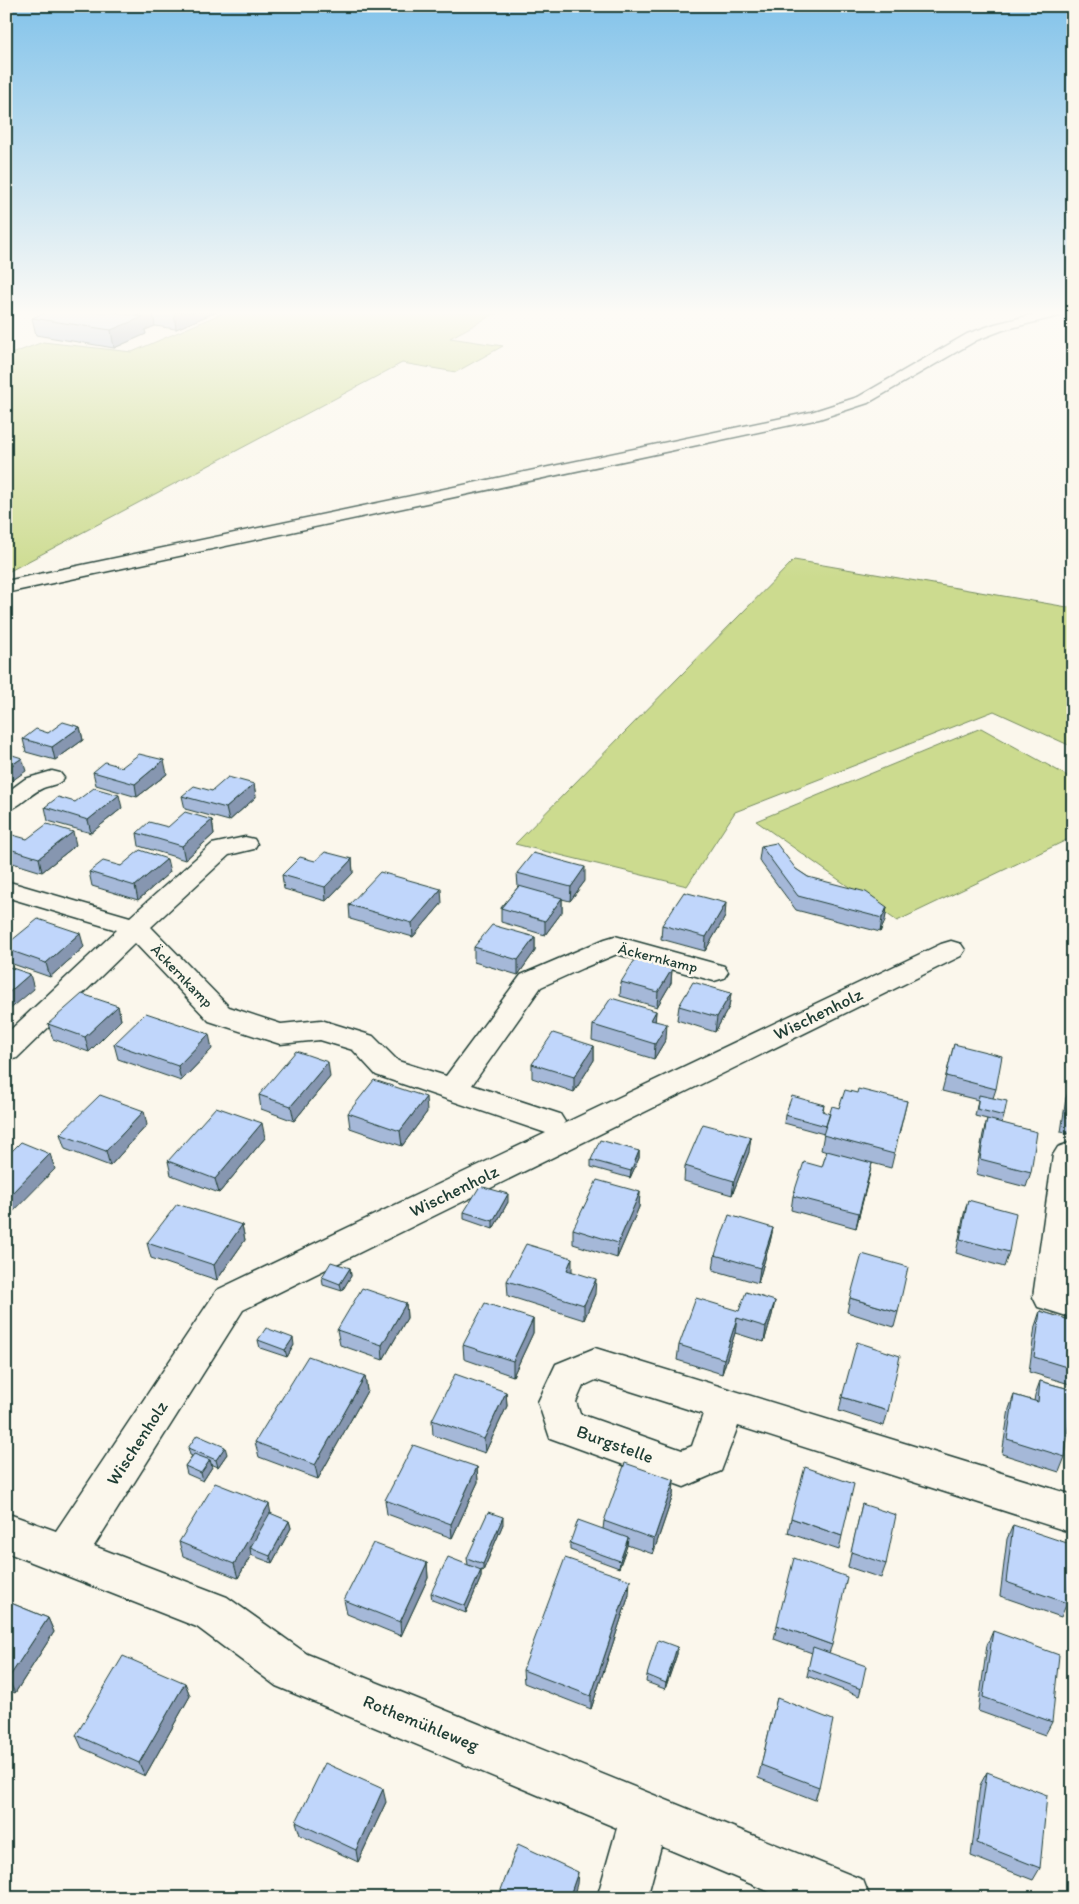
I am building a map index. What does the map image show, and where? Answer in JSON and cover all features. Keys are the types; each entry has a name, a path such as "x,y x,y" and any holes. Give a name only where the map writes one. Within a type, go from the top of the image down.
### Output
{"street":[{"path":"6,587 814,416 860,401"},
{"path":"6,804 33,784 52,778"},
{"path":"6,1051 119,945 135,927 221,849 245,844"},
{"name":"Äckernkamp","path":"6,889 135,927 219,1014 280,1034 321,1030 354,1040 363,1043 387,1068 549,1122"},
{"name":"Äckernkamp","path":"453,1089 531,981 573,962 615,944 714,972"},
{"name":"Wischenholz","path":"64,1555 230,1300 951,950"},
{"path":"1073,1156 1069,1155 1051,1297 1073,1303"},
{"path":"725,1406 1073,1514"},
{"name":"Rothemühleweg","path":"6,1532 212,1612 292,1670 845,1898"},
{"path":"622,1898 645,1815"}],"green space":[{"path":"6,401 331,401 6,573"},
{"path":"794,560 1073,608 1073,747 994,711 735,812 687,886 515,844"},
{"path":"981,728 1073,779 1073,837 897,921 756,821"}],"building":[{"path":"63,722 80,727 52,747 23,739 36,729 48,733"},
{"path":"6,753 22,758 6,769"},
{"path":"139,754 164,760 135,784 93,772 105,762 122,767"},
{"path":"228,777 254,784 226,808 182,796 194,786 212,791"},
{"path":"94,788 119,795 88,820 45,807 58,797 75,802"},
{"path":"185,812 212,820 182,846 137,833 149,822 168,827"},
{"path":"47,824 73,832 39,858 6,848 6,836 9,834 27,839"},
{"path":"776,843 796,869 808,877 866,892 887,907 882,918 798,896 761,846"},
{"path":"140,850 167,859 135,886 89,872 103,861 121,866"},
{"path":"325,852 352,859 325,887 282,875 300,857 315,861"},
{"path":"533,853 585,867 571,887 517,873"},
{"path":"380,872 441,889 412,923 349,905"},
{"path":"519,886 562,898 545,921 501,908"},
{"path":"684,892 726,903 706,937 662,925"},
{"path":"38,919 80,933 46,963 6,949 6,945"},
{"path":"492,925 535,937 518,960 474,947"},
{"path":"636,958 672,969 658,992 621,982"},
{"path":"6,966 30,974 6,995"},
{"path":"693,982 731,993 717,1017 679,1006"},
{"path":"82,994 118,1006 85,1037 48,1024"},
{"path":"611,998 656,1011 651,1020 667,1024 655,1044 593,1025"},
{"path":"146,1013 209,1034 178,1066 114,1044"},
{"path":"553,1033 594,1046 574,1077 532,1064"},
{"path":"954,1044 1002,1056 996,1089 946,1076"},
{"path":"296,1051 328,1062 291,1106 259,1095"},
{"path":"374,1080 426,1097 400,1131 348,1113"},
{"path":"1071,1083 1073,1083 1073,1119 1066,1117"},
{"path":"858,1089 907,1101 894,1154 823,1135 832,1106 839,1108 845,1090 857,1093"},
{"path":"100,1095 144,1111 106,1151 60,1134"},
{"path":"979,1095 1007,1101 1004,1116 977,1109"},
{"path":"792,1096 824,1105 822,1111 830,1114 826,1126 785,1115"},
{"path":"216,1107 262,1123 215,1179 168,1161"},
{"path":"987,1119 1037,1132 1031,1172 980,1159"},
{"path":"703,1124 751,1137 734,1181 685,1166"},
{"path":"600,1140 639,1151 631,1171 591,1160"},
{"path":"21,1142 50,1154 6,1199 6,1157"},
{"path":"827,1151 872,1163 859,1213 793,1196 804,1162 822,1167"},
{"path":"597,1180 640,1192 618,1243 573,1229"},
{"path":"480,1186 508,1194 493,1221 464,1212"},
{"path":"968,1200 1016,1213 1009,1252 960,1239"},
{"path":"177,1204 242,1225 214,1265 147,1243"},
{"path":"729,1215 773,1228 760,1268 715,1255"},
{"path":"526,1244 572,1258 567,1270 596,1279 584,1305 507,1281"},
{"path":"862,1254 908,1267 898,1312 850,1298"},
{"path":"331,1262 350,1268 340,1284 322,1277"},
{"path":"362,1288 406,1303 382,1345 337,1330"},
{"path":"746,1292 775,1301 766,1327 737,1318 724,1359 679,1345 696,1298 739,1311"},
{"path":"485,1303 533,1319 513,1361 463,1345"},
{"path":"1040,1311 1073,1321 1073,1369 1034,1357"},
{"path":"266,1328 293,1338 285,1350 258,1340"},
{"path":"857,1342 900,1356 888,1411 842,1397"},
{"path":"308,1356 365,1376 315,1465 255,1442"},
{"path":"455,1374 506,1392 484,1439 432,1420"},
{"path":"1040,1381 1073,1390 1073,1413 1070,1412 1065,1457 1007,1439 1014,1395 1038,1402"},
{"path":"197,1435 225,1447 216,1460 188,1448"},
{"path":"413,1445 477,1467 451,1524 385,1500"},
{"path":"194,1454 210,1460 201,1473 185,1466"},
{"path":"625,1463 674,1480 654,1539 604,1521"},
{"path":"805,1467 854,1484 842,1536 791,1518"},
{"path":"215,1483 269,1504 234,1564 179,1542"},
{"path":"862,1504 896,1515 886,1564 851,1552"},
{"path":"488,1512 503,1517 483,1564 467,1558"},
{"path":"270,1513 289,1521 270,1556 250,1548"},
{"path":"578,1520 628,1538 620,1561 570,1543"},
{"path":"1013,1525 1073,1545 1067,1603 1006,1582"},
{"path":"373,1543 427,1563 400,1622 344,1600"},
{"path":"448,1557 481,1570 465,1606 431,1593"},
{"path":"565,1558 630,1580 591,1696 523,1670"},
{"path":"794,1558 847,1577 832,1645 777,1625"},
{"path":"6,1601 48,1618 8,1679 6,1678"},
{"path":"993,1631 1059,1655 1052,1722 983,1697"},
{"path":"658,1640 677,1647 666,1683 647,1675"},
{"path":"813,1647 866,1666 861,1689 808,1669"},
{"path":"123,1656 185,1683 139,1763 76,1735"},
{"path":"777,1698 833,1720 819,1787 761,1765"},
{"path":"325,1763 383,1789 356,1850 296,1822"},
{"path":"987,1772 1047,1795 1040,1868 977,1843"},
{"path":"518,1844 578,1872 569,1898 498,1898"}]}
